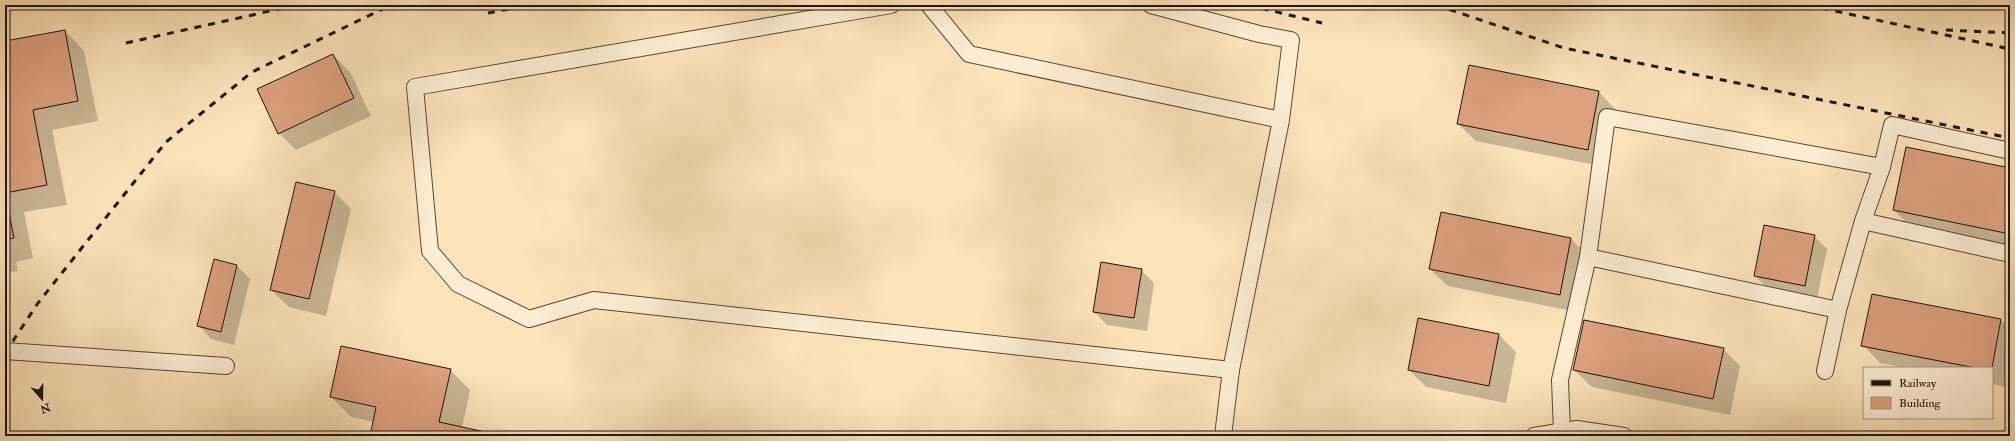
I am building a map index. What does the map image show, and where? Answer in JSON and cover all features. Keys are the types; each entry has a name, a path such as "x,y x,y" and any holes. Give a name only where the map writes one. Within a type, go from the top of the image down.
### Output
{"lane":[{"path":"891,5 415,87 430,252 458,284 529,319 594,300 1231,370"},
{"path":"929,5 969,54 1281,120"},
{"path":"1151,5 1259,34 1291,40 1281,120 1231,370 1223,436"},
{"path":"1562,432 1560,380 1588,257 1607,118 1882,167"},
{"path":"1825,371 1838,310 1863,221 1882,167 1892,125 2010,151"},
{"path":"1863,221 2010,254"},
{"path":"1588,257 1838,310"},
{"path":"5,351 226,366"},
{"path":"1534,436 1578,429 1624,436"}],"building":[{"path":"65,30 78,101 33,110 47,185 5,193 5,41"},
{"path":"333,54 354,98 278,134 257,89"},
{"path":"1469,65 1599,91 1588,150 1457,124"},
{"path":"1906,147 2010,168 2010,234 1893,210"},
{"path":"296,182 335,191 309,299 270,290"},
{"path":"5,193 14,238 5,240"},
{"path":"1441,212 1571,238 1560,295 1429,269"},
{"path":"1764,225 1815,235 1805,286 1754,276"},
{"path":"214,259 237,265 221,332 197,326"},
{"path":"1101,262 1142,269 1134,318 1093,312"},
{"path":"1872,294 2001,319 1992,367 1971,367 1861,346"},
{"path":"1418,318 1499,334 1489,386 1408,370"},
{"path":"1584,320 1724,348 1713,399 1573,370"},
{"path":"341,346 451,369 439,422 504,436 370,436 376,407 330,397"}],"railway":[{"path":"126,43 297,5"},
{"path":"5,353 38,303 166,142 252,72 391,5"},
{"path":"488,13 530,5"},
{"path":"1248,5 1322,23"},
{"path":"1436,5 1564,48 2010,138"},
{"path":"1808,5 2010,49"},
{"path":"1946,30 2010,33"}]}
